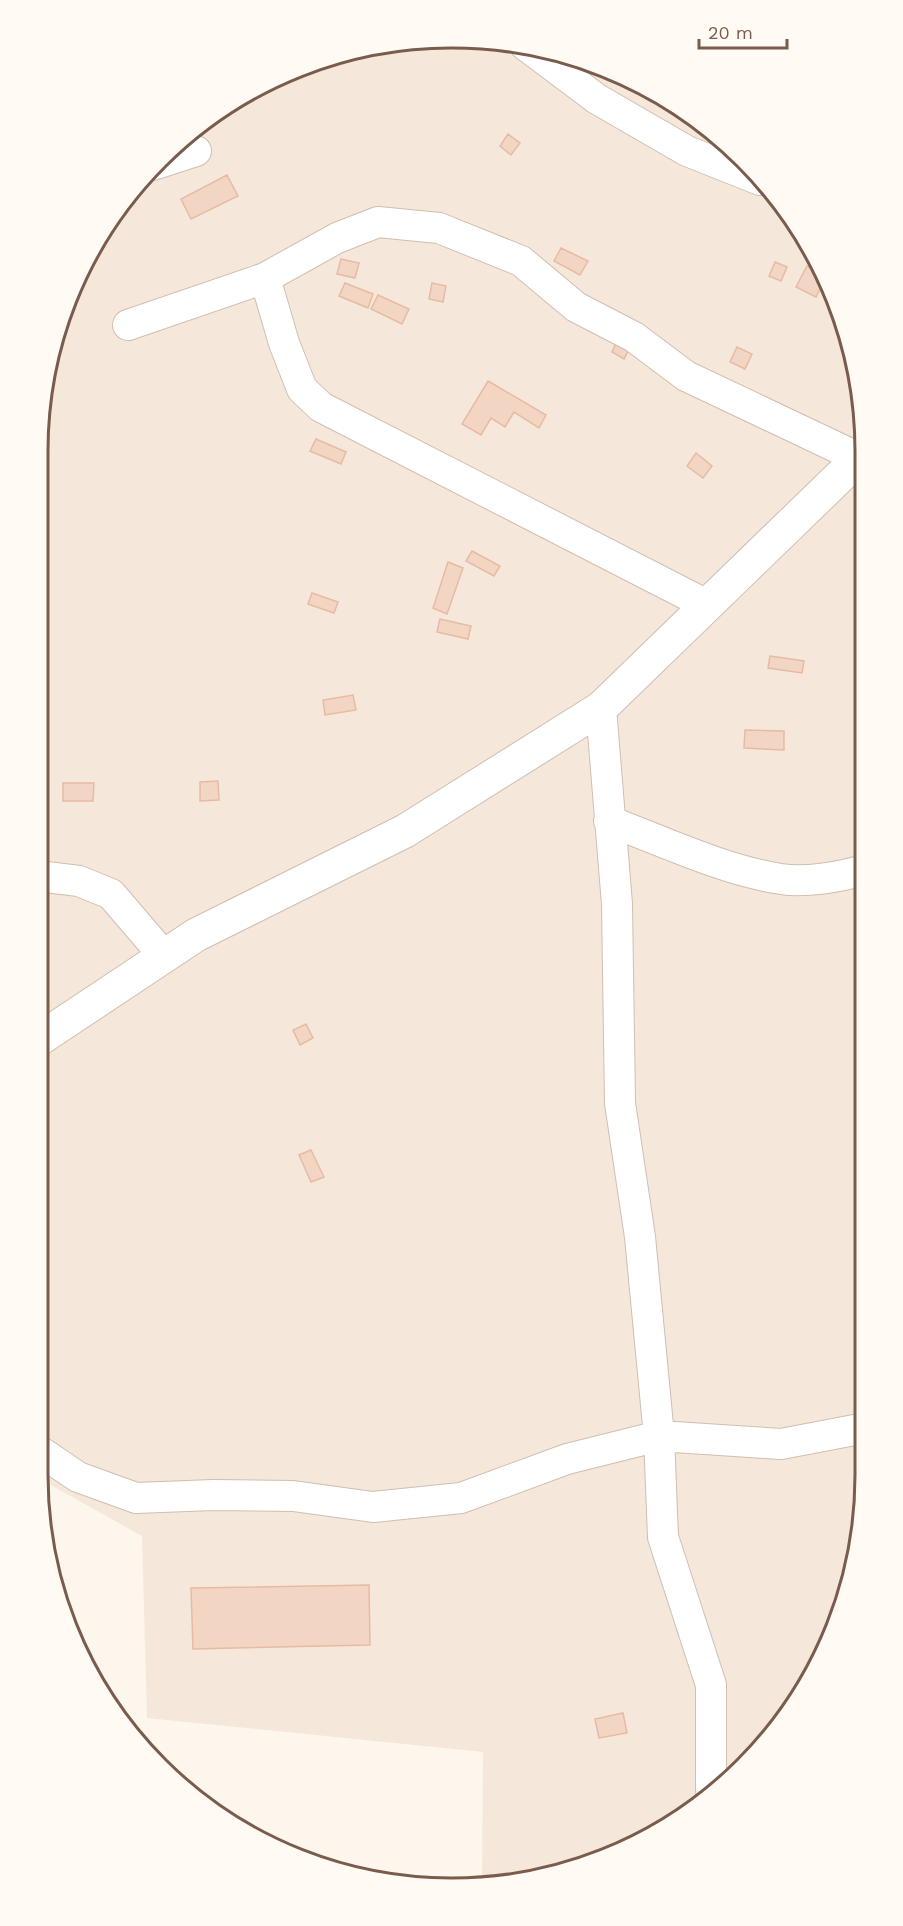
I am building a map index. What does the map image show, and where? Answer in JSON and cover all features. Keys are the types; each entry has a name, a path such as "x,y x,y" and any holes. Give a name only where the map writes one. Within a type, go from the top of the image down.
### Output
{"street":[{"path":"544,59 597,99 677,146 744,173"},
{"path":"174,158 196,151"},
{"path":"128,325 265,278 338,238 378,222 439,228 521,261 576,307 634,337 686,376 855,454"},
{"path":"265,278 284,343 302,389 321,407 707,605"},
{"path":"48,1033 196,935 405,831 601,708 855,461"},
{"path":"601,708 617,904 620,1104 640,1238 660,1436 663,1537 711,1685 711,1784"},
{"path":"609,821 732,867 783,880 839,878 855,873"},
{"path":"48,877 79,881 111,894 164,956"},
{"path":"48,1457 78,1477 136,1498 213,1495 293,1496 373,1507 461,1498 567,1459 660,1436 781,1444 855,1430"}],"shaded area":[{"path":"425,49 504,51 581,69 630,90 676,116 718,148 755,185 787,227 824,297 841,347 852,399 855,452 855,1474 852,1527 834,1604 801,1676 772,1720 737,1760 697,1795 653,1824 581,1857 530,1870 482,1877 483,1752 147,1718 142,1536 48,1484 48,452 51,399 69,322 102,250 116,227 148,185 185,148 206,131 227,116 273,90 322,69 347,62 399,51"}],"building":[{"path":"508,134 520,143 511,155 500,146"},
{"path":"227,175 238,196 191,219 181,199"},
{"path":"561,248 588,261 580,275 554,261"},
{"path":"341,259 359,263 355,278 337,274"},
{"path":"775,262 787,267 781,281 769,276"},
{"path":"807,266 810,268 820,288 816,297 796,287"},
{"path":"345,283 373,294 368,308 339,296"},
{"path":"432,283 446,286 443,302 429,299"},
{"path":"378,295 409,309 402,324 371,309"},
{"path":"617,341 630,347 624,359 612,352"},
{"path":"737,347 752,354 745,369 730,362"},
{"path":"488,381 546,415 539,428 514,412 505,427 491,418 481,435 462,424"},
{"path":"316,439 346,452 341,464 310,451"},
{"path":"696,453 712,466 703,478 687,466"},
{"path":"472,551 500,566 494,576 466,561"},
{"path":"448,562 463,568 447,614 433,608"},
{"path":"312,593 338,602 334,613 308,604"},
{"path":"440,619 471,626 468,639 437,632"},
{"path":"770,656 804,661 802,673 768,668"},
{"path":"353,695 356,710 325,715 323,700"},
{"path":"745,730 784,731 784,750 744,748"},
{"path":"218,781 219,800 200,801 200,782"},
{"path":"63,783 94,783 93,801 63,801"},
{"path":"306,1024 313,1038 300,1045 293,1030"},
{"path":"311,1150 324,1177 311,1182 299,1155"},
{"path":"369,1585 370,1645 193,1649 191,1588"},
{"path":"623,1713 627,1733 599,1738 595,1719"}]}
